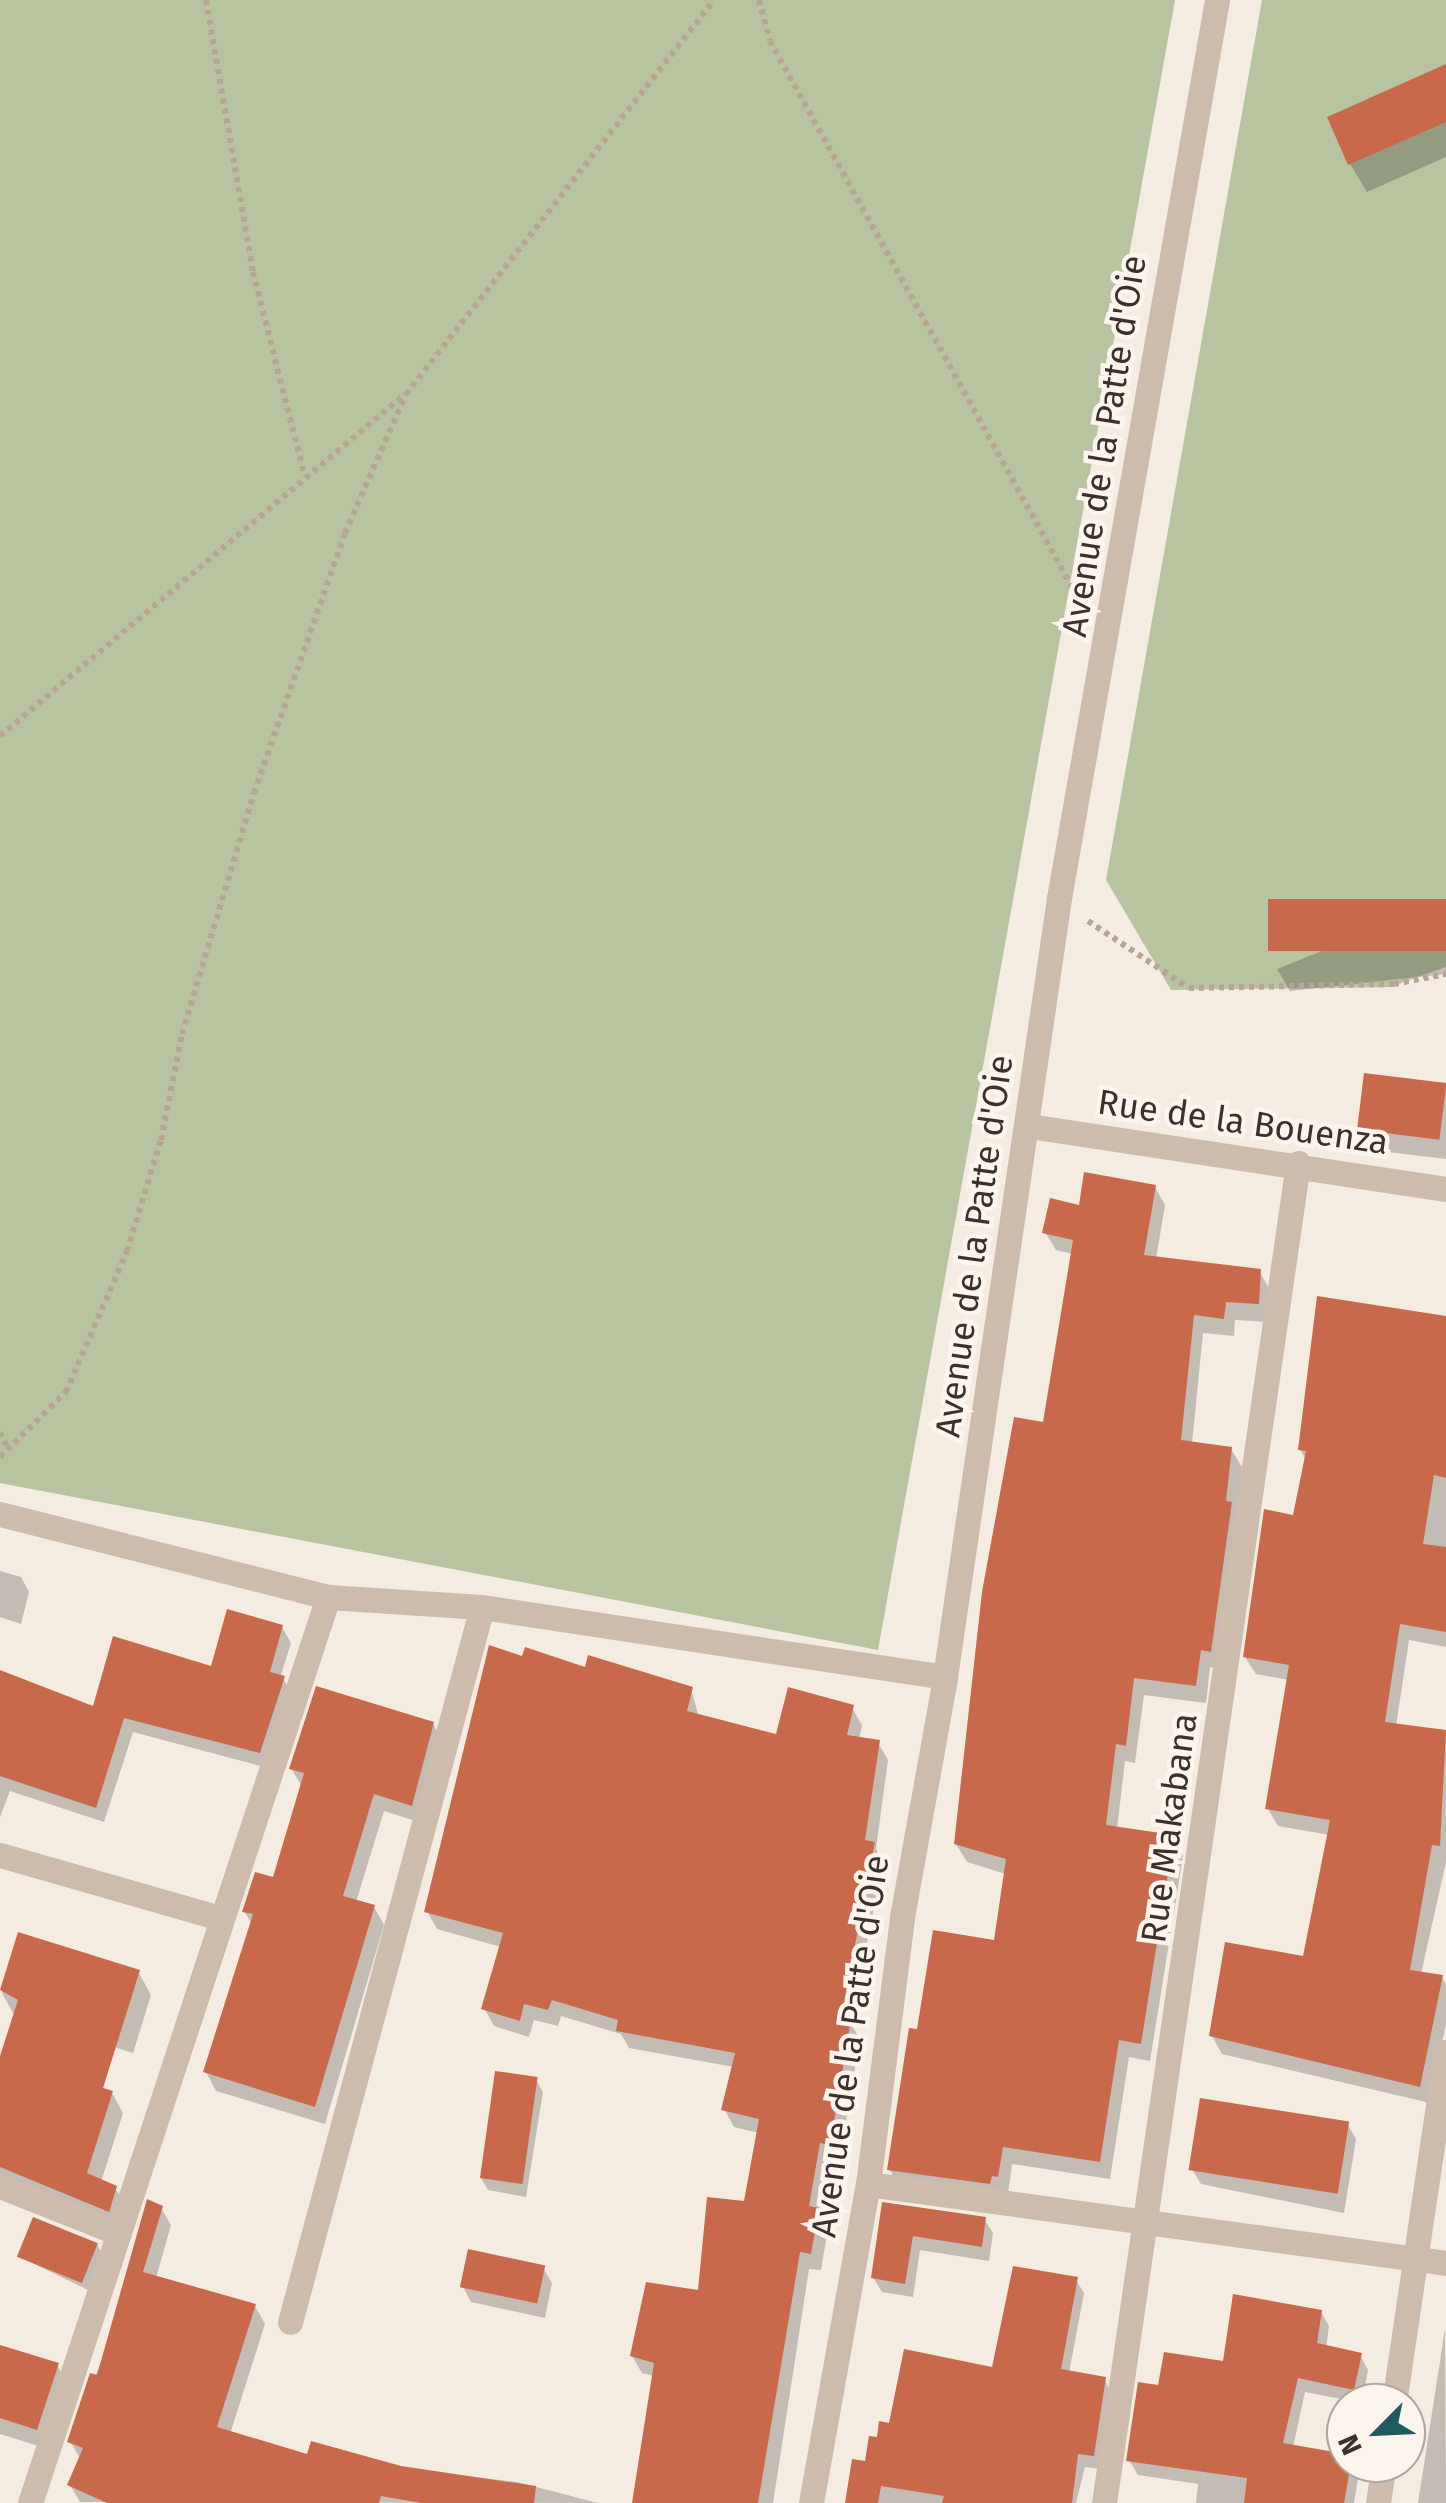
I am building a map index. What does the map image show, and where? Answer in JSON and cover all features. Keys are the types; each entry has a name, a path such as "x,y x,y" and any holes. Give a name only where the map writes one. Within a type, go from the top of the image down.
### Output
{"street":[{"name":"Avenue de la Patte d'Oie","path":"811,2503 868,2184 902,1917 945,1677 1060,898 1217,0"},
{"name":"Rue de la Bouenza","path":"1028,1126 1298,1163 1446,1189"},
{"name":"Rue Makabana","path":"1104,2503 1149,2224 1298,1163"},
{"path":"0,1514 328,1597 482,1607 945,1677"},
{"path":"30,2503 219,1918 328,1597"},
{"path":"290,2322 482,1607"},
{"path":"0,1855 219,1918"},
{"path":"1397,2383 1446,2052"},
{"path":"868,2184 1446,2262"},
{"path":"0,2186 118,2234"}],"path":[{"path":"206,0 252,272 304,477"},
{"path":"0,736 406,394 714,0"},
{"path":"759,0 770,41 1106,649"},
{"path":"0,1457 66,1392 127,1252 160,1140 182,1034 254,793 345,534 406,394"},
{"path":"1060,898 1189,988 1394,984 1446,974"},
{"path":"0,1432 8,1449"}],"green space":[{"path":"0,0 1175,0 878,1650 0,1483"},
{"path":"1262,0 1446,0 1446,967 1390,987 1171,990 1106,880"}],"building":[{"path":"1446,64 1446,122 1348,165 1327,117"},
{"path":"1268,899 1446,899 1446,951 1268,951"},
{"path":"1364,1073 1446,1083 1439,1140 1357,1130"},
{"path":"1084,1172 1156,1185 1144,1255 1261,1269 1259,1304 1226,1302 1224,1319 1194,1315 1181,1440 1232,1447 1226,1501 1232,1502 1211,1652 1201,1650 1196,1686 1134,1678 1126,1746 1116,1744 1106,1825 1174,1835 1141,2044 1119,2040 1100,2162 1003,2147 998,2177 992,2176 990,2184 887,2170 909,2028 917,2029 933,1930 994,1940 1006,1859 954,1844 982,1592 1014,1417 1043,1422 1073,1240 1042,1233 1050,1198 1079,1205"},
{"path":"1317,1296 1446,1316 1446,1478 1434,1475 1423,1544 1446,1547 1446,1632 1400,1624 1385,1722 1446,1730 1440,1846 1432,1845 1410,1970 1443,1975 1420,2087 1209,2036 1225,1942 1303,1956 1330,1820 1265,1809 1289,1665 1243,1657 1264,1509 1293,1515 1306,1451 1298,1450"},
{"path":"227,1609 283,1625 270,1672 285,1676 260,1753 124,1718 96,1808 0,1776 0,1670 93,1706 113,1636 211,1666"},
{"path":"489,1645 522,1656 525,1647 585,1667 588,1655 693,1687 687,1711 776,1734 788,1687 854,1705 847,1735 880,1740 865,1840 875,1842 841,2017 851,2019 830,2145 820,2143 809,2206 819,2208 811,2254 800,2252 758,2503 632,2503 654,2363 630,2356 646,2282 698,2290 707,2197 744,2201 759,2119 721,2110 735,2053 616,2031 618,2020 552,2000 548,2010 524,2004 520,2021 481,2009 503,1933 424,1912"},
{"path":"316,1686 434,1722 412,1806 374,1794 343,1896 375,1905 315,2107 203,2072 253,1914 242,1912 255,1872 273,1877 304,1773 289,1769"},
{"path":"18,1932 140,1970 103,2088 113,2091 87,2173 117,2186 109,2212 0,2167 0,2056 18,2000 0,1990"},
{"path":"495,2071 538,2077 523,2184 480,2178"},
{"path":"1200,2098 1349,2122 1338,2194 1189,2170"},
{"path":"147,2199 163,2206 143,2272 256,2304 217,2427 307,2454 311,2441 401,2466 536,2486 534,2503 421,2503 381,2496 379,2503 107,2503 67,2485 83,2448 67,2442 90,2373 97,2375"},
{"path":"882,2202 986,2217 982,2247 913,2236 905,2284 871,2278"},
{"path":"33,2217 98,2243 82,2283 17,2257"},
{"path":"468,2249 545,2265 537,2304 460,2287"},
{"path":"1013,2266 1078,2277 1061,2369 1106,2377 1094,2456 1078,2454 1072,2503 942,2503 944,2496 881,2486 878,2503 845,2503 852,2459 865,2461 869,2436 877,2437 879,2421 889,2423 904,2349 992,2367"},
{"path":"1233,2294 1322,2310 1317,2343 1362,2353 1356,2383 1326,2384 1298,2378 1283,2443 1326,2451 1326,2483 1348,2483 1344,2503 1244,2503 1247,2478 1126,2461 1138,2382 1158,2385 1164,2352 1223,2361"},
{"path":"0,2345 59,2363 37,2430 0,2418"}]}
